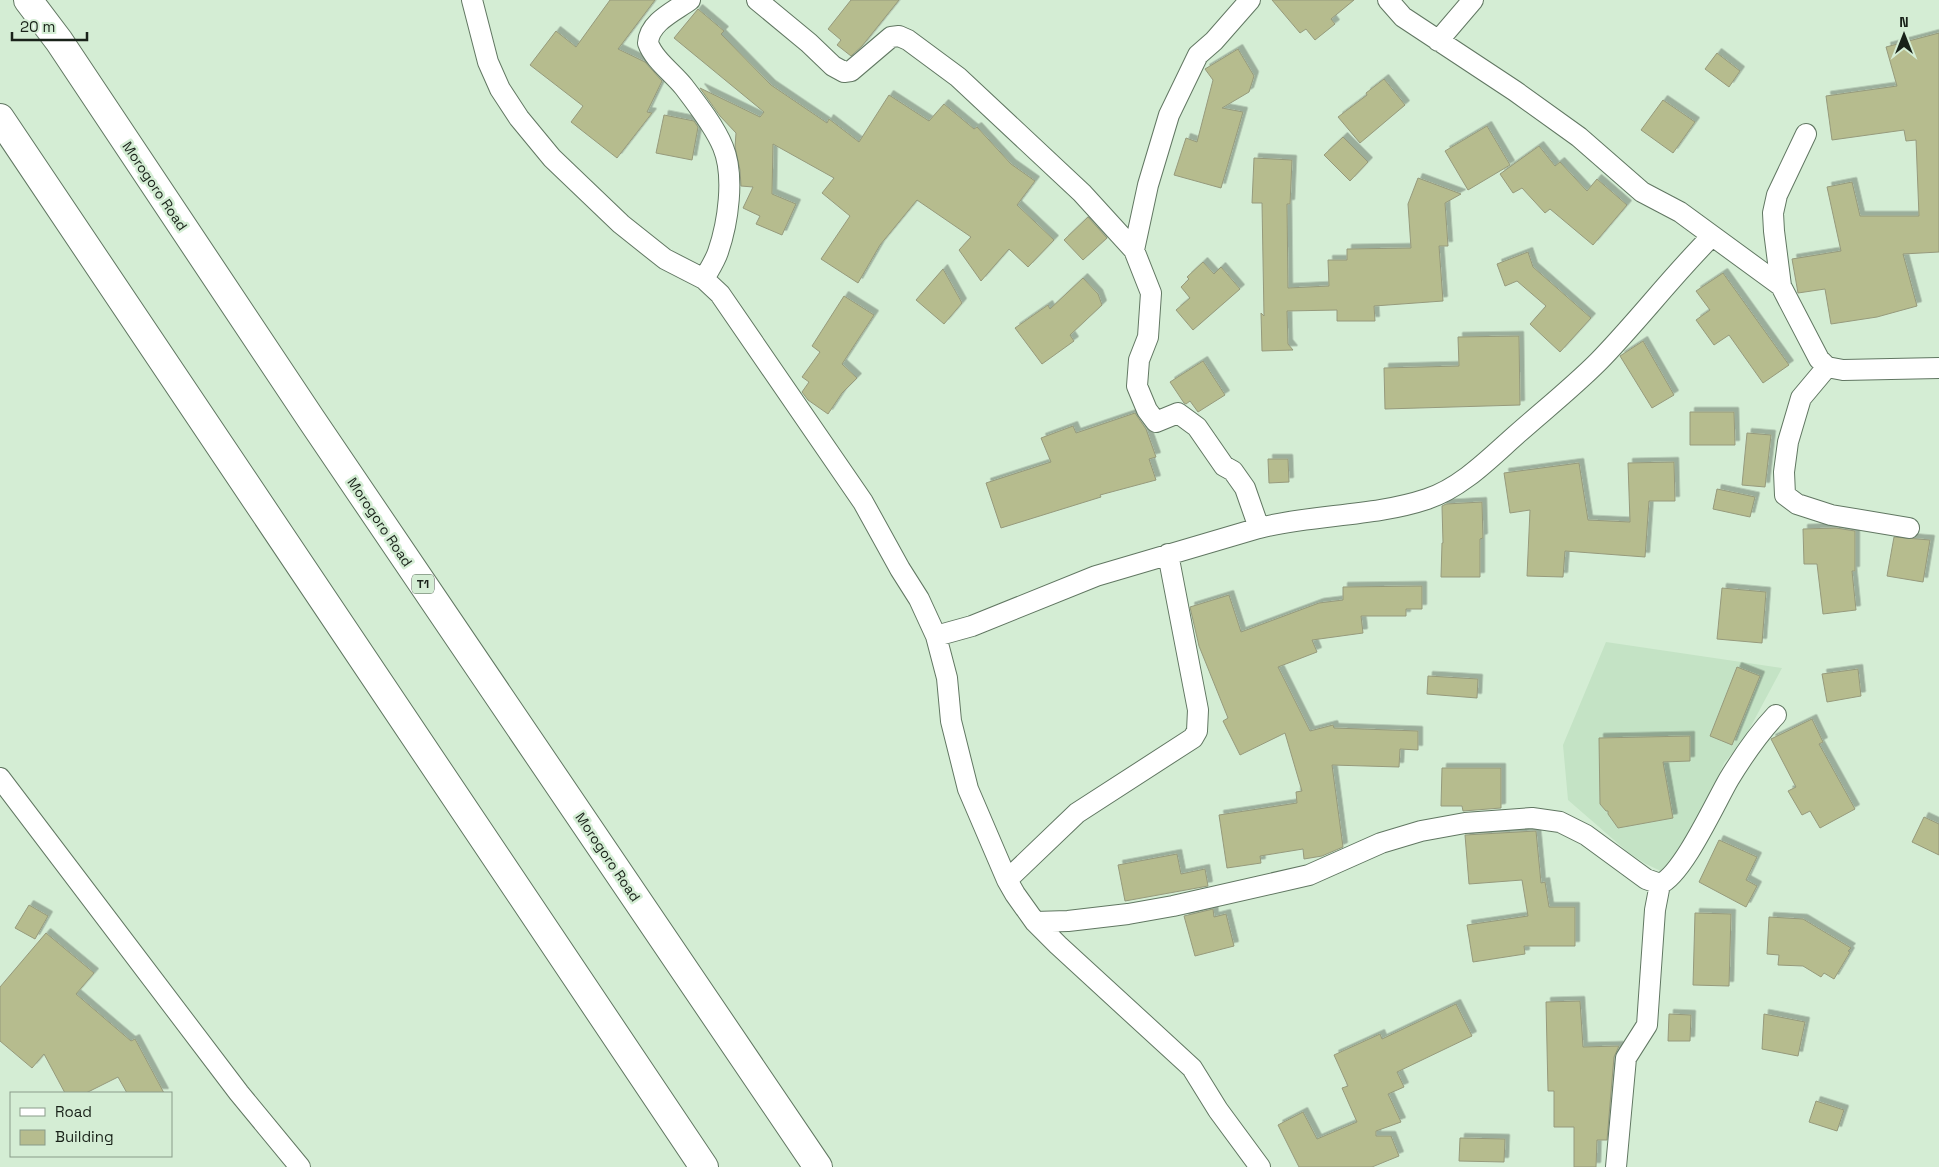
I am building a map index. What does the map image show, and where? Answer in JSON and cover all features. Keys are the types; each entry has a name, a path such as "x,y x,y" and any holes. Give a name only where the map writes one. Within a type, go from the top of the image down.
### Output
{"highway":[{"name":"Morogoro Road","path":"28,0 59,41 310,419 818,1167"},
{"path":"0,118 704,1167"}],"street":[{"path":"472,0 488,62 500,89 519,118 552,158 621,224 665,259 704,279 720,294 863,502 919,599 936,636 947,678 951,720 968,789 1007,880 1025,910 1035,922 1192,1068 1218,1110 1260,1167"},
{"path":"690,0 656,24 649,33 648,43 683,86 724,148 728,166 728,212 718,252 704,279"},
{"path":"756,0 833,66 844,72 852,71 891,37 899,36 908,40 958,76 1082,193 1134,250 1151,293 1148,337 1139,360 1137,386 1147,410 1156,422 1178,413 1197,427 1214,454 1224,466 1233,471 1245,488 1259,528"},
{"path":"1134,250 1148,185 1159,147 1169,114 1185,79 1198,56 1214,41 1250,0"},
{"path":"1388,0 1403,18 1516,91 1579,137 1642,192 1680,212 1780,286"},
{"path":"1438,41 1474,0"},
{"path":"1806,134 1782,182 1773,213 1780,286 1818,360 1827,367 1843,370 1939,368"},
{"path":"936,636 972,626 1096,576 1259,528 1303,519 1395,507 1428,499 1460,481 1493,456 1586,373 1712,236"},
{"path":"1827,367 1801,398 1788,442 1784,472 1785,495 1797,504 1831,515 1908,528"},
{"path":"1007,880 1076,813 1193,738 1197,731 1198,710 1168,554"},
{"path":"1616,1167 1626,1058 1647,1025 1655,910 1660,884 1670,878 1746,752 1776,715"},
{"path":"0,778 239,1093 300,1167"},
{"path":"1035,922 1068,921 1128,914 1191,903 1309,875 1381,843 1421,831 1465,823 1532,818 1560,822 1586,835 1646,879 1660,884"}],"shaded area":[{"path":"1606,642 1782,668 1743,741 1724,763 1701,816 1665,873 1629,853 1568,800 1563,745"}],"building":[{"path":"610,0 655,0 618,49 645,62 662,81 647,112 652,113 617,158 571,122 583,106 530,65 556,31 576,47"},
{"path":"851,0 899,0 862,46 851,56 837,45 841,40 828,29"},
{"path":"1272,0 1354,0 1331,19 1335,24 1315,40 1306,29 1300,33"},
{"path":"698,9 724,31 721,34 771,85 827,123 829,119 859,142 889,95 929,121 944,104 974,129 977,127 1011,164 1035,181 1017,205 1054,240 1028,267 1009,249 981,281 959,250 971,237 917,200 880,245 858,283 821,259 850,216 822,193 834,178 773,144 772,194 796,204 782,235 756,224 760,216 743,208 753,187 741,186 735,147 736,133 720,116 700,88 760,117 764,112 674,38"},
{"path":"1939,33 1939,252 1903,254 1917,306 1877,317 1831,324 1825,289 1798,293 1792,259 1841,251 1827,187 1852,182 1860,216 1919,216 1916,140 1906,141 1904,130 1832,140 1826,96 1897,86 1886,47"},
{"path":"1238,49 1254,76 1249,92 1222,108 1243,112 1221,188 1174,175 1186,138 1197,142 1213,80 1205,69"},
{"path":"1717,53 1740,71 1729,87 1705,69"},
{"path":"1384,79 1405,105 1360,143 1338,117 1367,95 1366,93"},
{"path":"1663,100 1695,122 1673,153 1641,130"},
{"path":"664,115 694,121 698,127 692,160 656,153"},
{"path":"1487,126 1510,165 1468,190 1445,151"},
{"path":"1343,137 1368,162 1350,181 1324,155"},
{"path":"1539,146 1555,166 1560,162 1587,191 1597,179 1627,205 1593,245 1550,209 1545,213 1522,188 1513,193 1500,174"},
{"path":"1254,158 1292,160 1290,204 1287,204 1288,288 1329,286 1328,260 1347,260 1347,249 1411,248 1408,204 1418,178 1461,194 1445,203 1448,246 1439,246 1443,301 1374,306 1375,321 1337,321 1337,310 1287,311 1288,344 1293,350 1262,351 1261,313 1264,316 1262,203 1252,203"},
{"path":"1088,217 1107,238 1083,260 1064,240"},
{"path":"1528,252 1533,267 1591,318 1560,352 1530,324 1546,306 1517,281 1505,286 1497,264"},
{"path":"1203,262 1214,274 1221,267 1240,289 1193,330 1176,310 1190,298 1181,287 1189,279 1187,277"},
{"path":"943,269 962,303 944,324 916,300"},
{"path":"1723,273 1789,365 1763,383 1729,335 1714,345 1696,320 1710,310 1696,291"},
{"path":"1083,278 1098,294 1102,305 1070,335 1074,341 1042,364 1015,328 1048,305 1050,309"},
{"path":"844,296 874,315 842,364 857,378 842,393 828,414 808,400 802,392 809,382 802,377 820,352 812,346"},
{"path":"1519,336 1520,405 1385,409 1384,368 1459,366 1458,337"},
{"path":"1643,341 1674,395 1652,408 1620,356"},
{"path":"1203,361 1225,395 1198,412 1190,401 1186,404 1184,403 1170,382"},
{"path":"1690,412 1734,412 1735,445 1690,445"},
{"path":"1135,413 1146,429 1156,457 1149,459 1156,480 1100,495 1101,497 1001,528 986,483 1051,462 1041,438 1073,426 1076,433"},
{"path":"1747,433 1771,435 1765,487 1742,485"},
{"path":"1268,459 1288,459 1289,482 1269,483"},
{"path":"1674,462 1675,501 1649,501 1645,557 1565,551 1563,577 1527,576 1530,510 1510,513 1504,473 1579,463 1588,520 1630,522 1628,463"},
{"path":"1717,489 1755,497 1750,517 1713,509"},
{"path":"1482,502 1483,538 1480,539 1480,577 1441,577 1443,543 1442,506 1446,504"},
{"path":"1836,528 1855,531 1855,571 1852,571 1856,610 1823,614 1817,564 1804,564 1803,529"},
{"path":"1894,537 1930,540 1923,582 1887,576"},
{"path":"1422,586 1422,609 1406,609 1406,616 1361,616 1363,633 1312,640 1317,652 1278,667 1310,731 1333,725 1334,728 1418,731 1418,750 1400,749 1399,767 1332,765 1343,847 1322,856 1304,859 1303,849 1260,856 1261,863 1227,868 1219,815 1297,803 1296,792 1302,791 1285,733 1240,755 1223,721 1228,718 1199,646 1190,607 1229,595 1241,632 1319,603 1343,600 1343,587"},
{"path":"1722,588 1766,592 1762,643 1717,639"},
{"path":"1737,667 1760,676 1732,745 1710,736"},
{"path":"1858,669 1861,696 1827,702 1822,674"},
{"path":"1428,676 1478,679 1477,698 1427,694"},
{"path":"1812,719 1823,742 1819,744 1855,809 1820,828 1810,811 1802,815 1788,791 1796,787 1771,739"},
{"path":"1690,736 1690,761 1663,762 1673,818 1618,828 1608,814 1608,811 1600,804 1599,738"},
{"path":"1442,768 1501,768 1501,808 1463,811 1462,806 1441,806"},
{"path":"1924,817 1939,824 1939,855 1912,842"},
{"path":"1536,831 1541,883 1545,882 1549,907 1575,907 1575,946 1524,946 1525,954 1473,962 1467,925 1528,916 1522,880 1469,884 1465,835"},
{"path":"1719,840 1757,857 1746,880 1757,886 1746,907 1699,882"},
{"path":"1177,854 1181,874 1205,869 1208,886 1125,901 1118,865"},
{"path":"29,905 48,916 35,939 15,928"},
{"path":"1213,909 1214,917 1226,914 1234,946 1195,956 1184,916"},
{"path":"1695,913 1731,914 1729,986 1693,985"},
{"path":"1769,917 1803,919 1851,948 1834,979 1824,973 1821,977 1803,966 1778,965 1779,955 1767,954"},
{"path":"46,933 94,973 76,994 131,1041 135,1039 163,1092 126,1092 118,1077 88,1092 64,1092 44,1054 32,1068 0,1041 0,987"},
{"path":"1580,1001 1583,1047 1619,1046 1614,1057 1607,1140 1597,1140 1596,1167 1574,1167 1574,1127 1554,1127 1554,1091 1548,1091 1546,1002"},
{"path":"1456,1004 1472,1036 1397,1072 1404,1087 1388,1094 1401,1122 1376,1131 1376,1136 1391,1136 1399,1156 1372,1167 1299,1167 1278,1125 1303,1112 1317,1139 1357,1122 1342,1088 1348,1086 1334,1055 1380,1034 1382,1039"},
{"path":"1669,1014 1691,1015 1690,1041 1668,1041"},
{"path":"1764,1014 1805,1022 1798,1056 1762,1049"},
{"path":"1816,1101 1844,1110 1837,1131 1809,1122"},
{"path":"1460,1138 1505,1139 1504,1162 1459,1161"}]}
